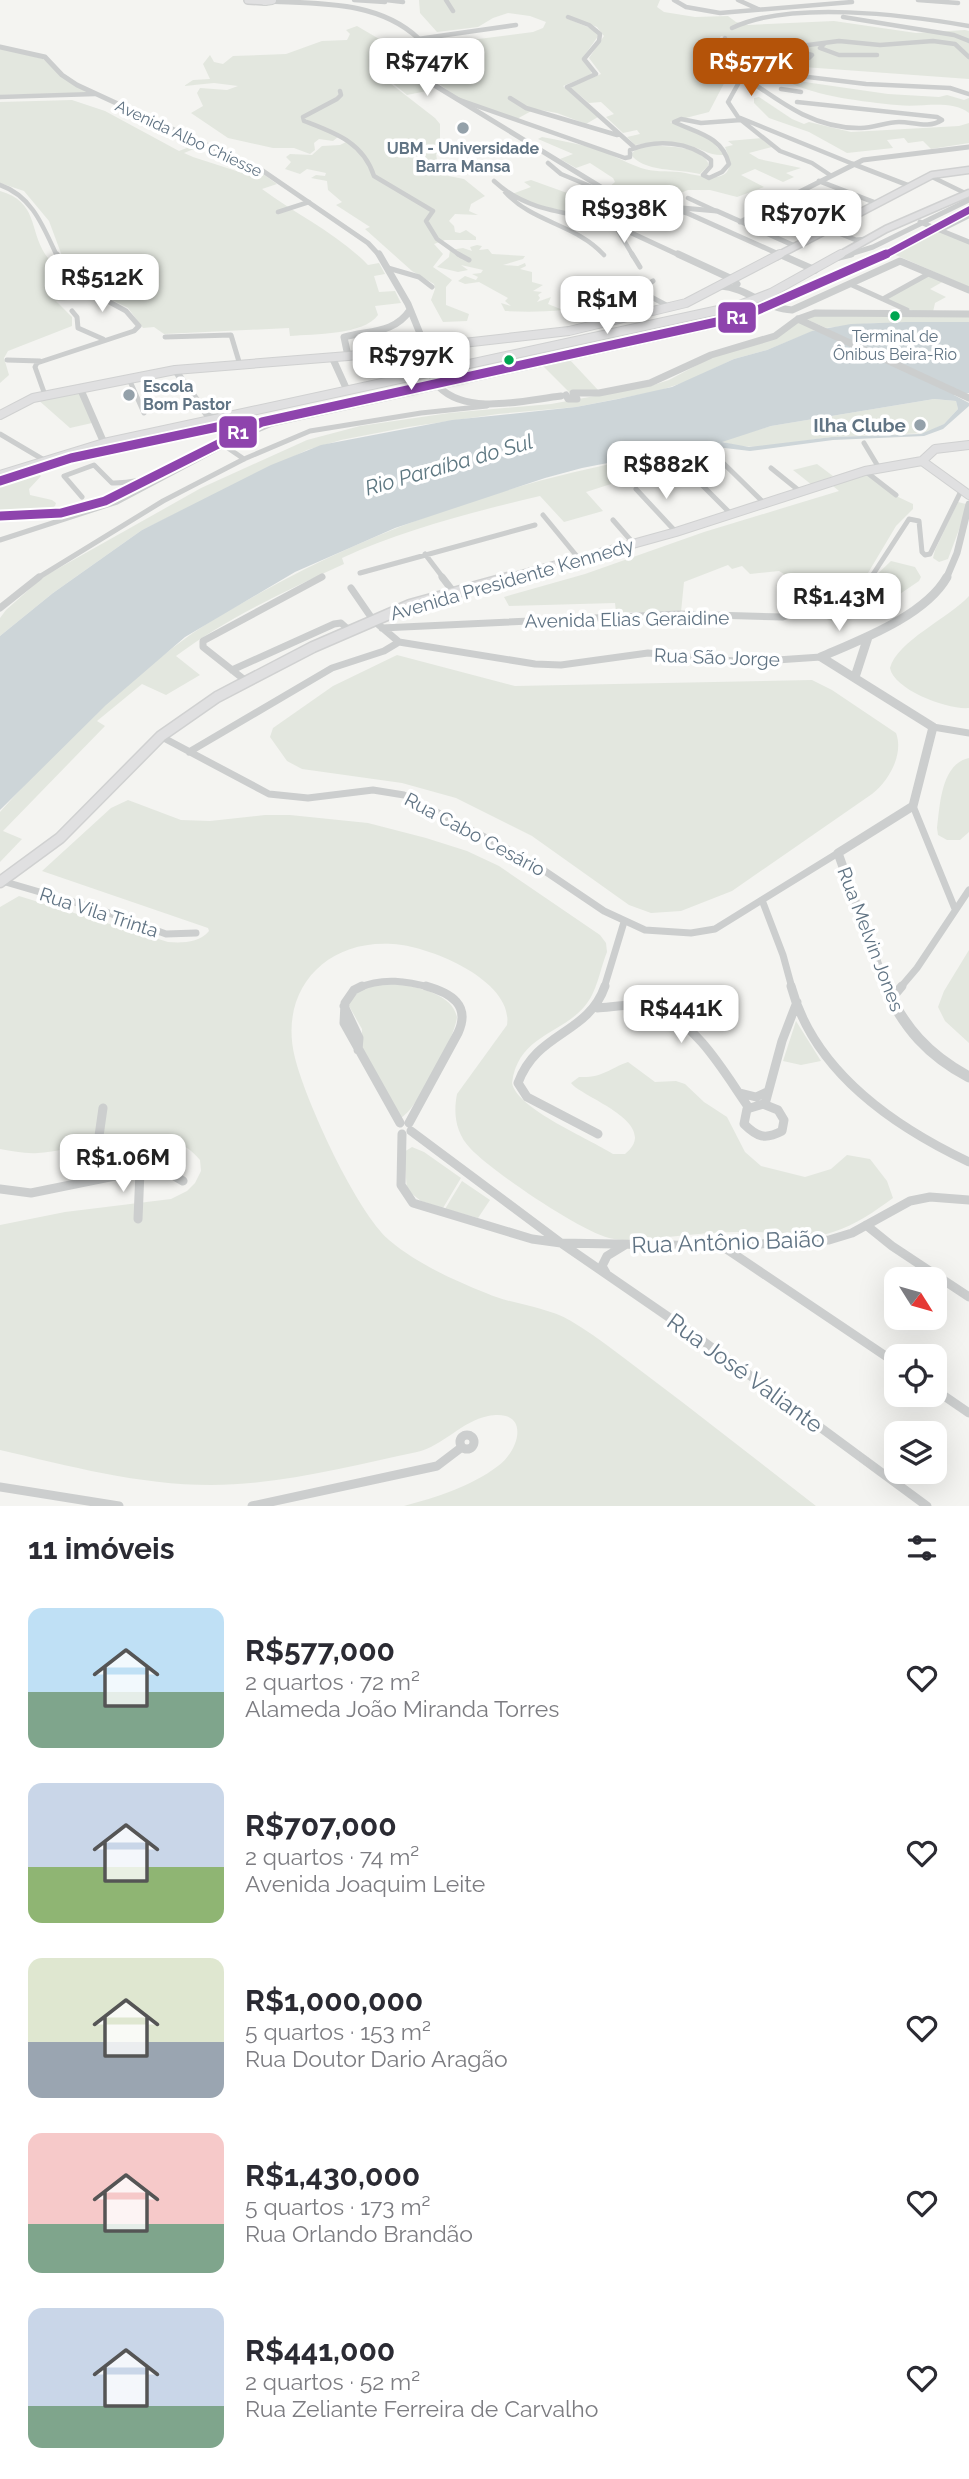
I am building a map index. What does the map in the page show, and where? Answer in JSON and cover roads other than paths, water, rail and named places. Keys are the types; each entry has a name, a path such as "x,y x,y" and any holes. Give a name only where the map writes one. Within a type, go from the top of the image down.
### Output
{"main road":[{"path":"251,0 273,1"},
{"path":"0,415 22,401 45,395 175,370 348,356 569,331 670,307 721,286 928,177 937,173 969,170"},
{"path":"0,475 104,443 705,315 767,295 910,218 968,197"},
{"path":"569,331 576,341"},
{"name":"Avenida Presidente Kennedy","path":"1,881 60,839 132,760 198,709 246,681 373,620 410,605 580,560 766,505 865,471 922,461 932,450 969,445"},
{"path":"922,461 964,493"}],"street":[{"path":"354,0 403,2"},
{"path":"446,0 453,11"},
{"path":"674,0 692,9 722,11 763,11 852,2 848,0"},
{"path":"738,0 772,15"},
{"path":"918,0 961,4"},
{"path":"273,1 345,7 398,20 418,39 419,68 423,77 452,98 604,192"},
{"path":"376,13 386,1"},
{"path":"722,11 742,20"},
{"path":"732,28 742,20 772,15 829,14 896,14 969,26"},
{"path":"829,14 954,35 969,41"},
{"path":"568,17 600,34 599,41 584,59 596,74 567,86 634,147"},
{"path":"418,39 516,25"},
{"path":"725,37 720,51 749,70 866,83 950,88 969,94"},
{"path":"739,63 807,58 812,56 785,48 842,41 884,46 938,41 954,44 969,57"},
{"path":"811,50 825,43"},
{"name":"Avenida Albo Chiesse","path":"0,47 45,57 66,78 95,94 255,167 375,249 416,321 436,373"},
{"path":"819,47 835,54 877,55"},
{"path":"749,70 744,72 728,102 741,120 782,152 812,163 830,175"},
{"path":"743,76 804,118 839,127 870,128 894,122 934,125 942,120 937,117 797,102"},
{"path":"784,105 788,101 781,89 801,92"},
{"path":"340,91 339,99 308,112 303,117 304,121 338,134 368,158 374,176 433,211 426,221 430,230 447,247 469,260"},
{"path":"0,97 95,94"},
{"path":"452,98 629,158 629,151 634,147 664,145 698,150 712,162 704,176 714,177 728,166 729,162 722,146 708,135 674,122 681,119 701,123 741,120 910,186"},
{"path":"510,98 526,108 621,136"},
{"path":"894,114 894,122"},
{"path":"760,135 770,131"},
{"path":"740,222 853,164 879,156 969,147"},
{"path":"561,174 604,192 687,213 815,270"},
{"path":"928,177 935,176 968,197"},
{"path":"494,181 527,212 590,238 604,255"},
{"path":"819,181 876,204"},
{"path":"0,185 17,191 40,219 59,259 88,275 102,298 126,310 139,326 134,331 41,361 7,360"},
{"path":"599,219 593,214 593,209 604,192"},
{"path":"839,257 872,246 968,197"},
{"path":"511,198 547,211 599,219 732,279 759,294 767,295"},
{"path":"688,198 795,246"},
{"path":"278,212 309,202"},
{"path":"658,206 717,211"},
{"path":"576,214 593,209"},
{"path":"940,230 969,216"},
{"path":"920,222 969,242"},
{"path":"616,227 640,267"},
{"path":"830,229 854,240 867,239"},
{"path":"780,333 789,317 801,309 899,261 969,290"},
{"path":"388,268 419,277 432,287"},
{"path":"883,299 930,272"},
{"path":"653,281 638,290 670,307"},
{"path":"852,285 907,310 903,313"},
{"path":"721,286 728,286 774,307 792,310 813,303 837,312"},
{"path":"0,540 123,500 224,445 282,421 711,327 774,307"},
{"path":"801,309 795,315 801,320 969,398"},
{"path":"348,356 344,337 384,331 401,320 410,310"},
{"path":"72,311 79,330 104,340"},
{"path":"0,608 4,599 158,504 244,459 321,428 461,408 588,394 650,383 711,355 780,333 815,313 969,314"},
{"path":"401,320 410,318 416,321 416,330 437,384 456,397 488,403 569,396"},
{"path":"401,320 401,325 416,330"},
{"path":"164,337 231,335 240,365"},
{"path":"332,357 347,390"},
{"path":"41,361 35,367 45,395"},
{"path":"175,370 208,416 227,417"},
{"path":"128,379 144,412"},
{"path":"446,384 461,408"},
{"path":"80,388 104,443"},
{"path":"0,434 44,460"},
{"path":"82,497 64,478 65,474 94,465 112,483 135,484 219,442 244,459"},
{"path":"864,443 879,467"},
{"path":"714,454 766,505"},
{"path":"677,460 732,515"},
{"path":"772,468 802,493"},
{"path":"865,471 896,495"},
{"path":"636,489 676,532"},
{"path":"821,657 868,637 928,600 941,588 953,562 969,506 964,493"},
{"name":"Avenida Elias Geraidine","path":"382,628 679,614 783,617 808,610 865,583 880,567 906,522 915,519 919,523 922,552 928,555 964,493"},
{"path":"544,515 580,560"},
{"path":"613,520 634,544"},
{"path":"360,573 535,525"},
{"path":"425,554 454,594"},
{"path":"246,681 203,647 203,641 322,577"},
{"path":"189,752 332,668 384,651 399,642 373,620 351,588"},
{"path":"232,670 334,624 342,624 350,631"},
{"path":"855,677 868,637"},
{"name":"Rua São Jorge","path":"399,642 546,666 648,653 746,662 821,657"},
{"path":"821,657 933,727 969,733"},
{"path":"933,727 914,806 955,908"},
{"name":"Rua Cabo Cesário","path":"160,736 262,791 285,797 316,798 367,790 397,793 527,859 624,922 645,930 691,933 722,926 838,853"},
{"path":"838,853 914,806"},
{"name":"Rua Melvin Jones","path":"838,853 899,1016 915,1039 936,1057 969,1077"},
{"name":"Rua Vila Trinta","path":"1,881 98,909 166,934 196,933"},
{"path":"891,999 917,968 969,890"},
{"path":"762,900 783,954 797,1002 827,1058 863,1095 910,1132 969,1162"},
{"path":"597,1008 624,922"},
{"path":"385,980 433,990 461,1007 463,1018 458,1033 406,1128 358,1051 344,1023 344,1005 348,996 356,988 369,982 385,980"},
{"path":"765,1104 782,1041 797,1002"},
{"path":"598,1134 527,1097 520,1090 518,1083 529,1060 540,1046 597,1008 643,1007 665,1012 688,1031 749,1108"},
{"path":"737,1092 756,1097 764,1095 769,1088"},
{"path":"765,1104 778,1110 785,1120 782,1131 772,1138 758,1137 747,1129 743,1118 749,1108 765,1104"},
{"path":"103,1108 98,1131 112,1176"},
{"name":"Rua José Valiante","path":"406,1128 927,1506"},
{"name":"Rua Antônio Baião","path":"406,1128 401,1185 414,1203 532,1239 561,1243 722,1246 829,1240 852,1233 910,1201 941,1197 969,1200"},
{"path":"0,1189 31,1193 159,1167 183,1181"},
{"path":"138,1219 140,1171"},
{"path":"866,1225 892,1246 969,1297"},
{"path":"607,1275 602,1266 604,1259 626,1245"},
{"path":"722,1246 884,1355"},
{"path":"947,1398 969,1413"},
{"path":"252,1506 437,1466 462,1447"},
{"path":"0,1487 119,1506"}],"water":[{"name":"Rio Paraíba do Sul","path":"969,322 969,393 954,395 969,403 969,406 943,429 924,436 833,440 750,451 708,446 664,452 545,478 395,528 295,572 185,637 106,705 0,810 0,636 53,593 142,530 271,465 321,445 452,420 576,407 672,387 734,359 767,350 812,331 851,324","holes":["934,399 956,401 958,409 944,424 921,434 832,437 749,447 722,442 771,426"]}],"place":[{"name":"UBM - Universidade Barra Mansa","path":"463,128"},
{"name":"Terminal de Ônibus Beira-Rio","path":"895,316"},
{"name":"Escola Bom Pastor","path":"129,395"},
{"name":"Ilha Clube","path":"920,425"}]}
